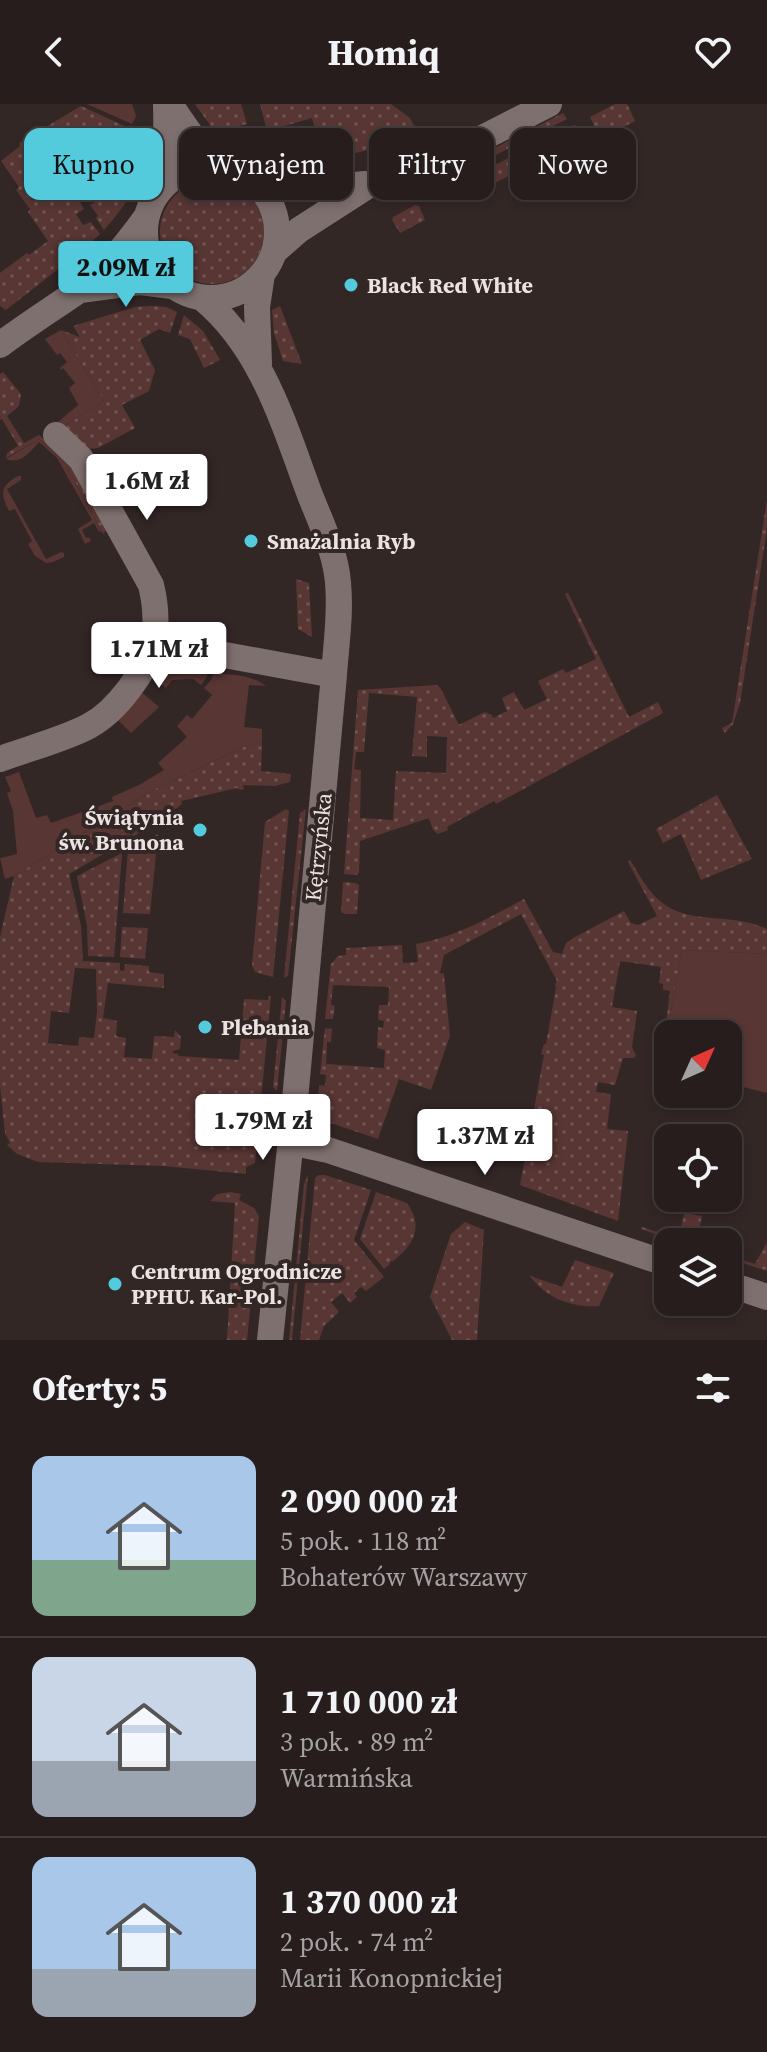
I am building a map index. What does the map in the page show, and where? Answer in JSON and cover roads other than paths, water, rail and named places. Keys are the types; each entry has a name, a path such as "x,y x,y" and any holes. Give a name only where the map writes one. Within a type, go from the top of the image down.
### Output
{"street":[{"path":"168,104 187,128"},
{"path":"168,104 163,173 145,234 149,256 160,274 172,286 189,295 217,298 238,293 251,285 299,230 369,185"},
{"path":"494,132 549,104"},
{"path":"0,345 80,290 126,244 172,178 179,174"},
{"path":"269,200 276,215 278,237 269,263"},
{"name":"Kętrzyńska","path":"260,368 257,307 269,263"},
{"path":"80,290 140,282 172,286"},
{"name":"Kętrzyńska","path":"202,298 225,320 260,368 330,545 338,580 334,675 270,1340"},
{"path":"0,759 82,729 100,719 140,674 154,642 156,604 142,565 81,459 56,435"},
{"path":"154,642 334,675"},
{"path":"290,1142 328,1150 654,1259"},
{"path":"742,1289 767,1297"}],"place":[{"name":"Black Red White","path":"351,285"},
{"name":"Smażalnia Ryb","path":"251,541"},
{"name":"Świątynia św. Brunona","path":"200,830"},
{"name":"Plebania","path":"205,1027"},
{"name":"Centrum Ogrodnicze PPHU. Kar-Pol.","path":"115,1284"}]}
